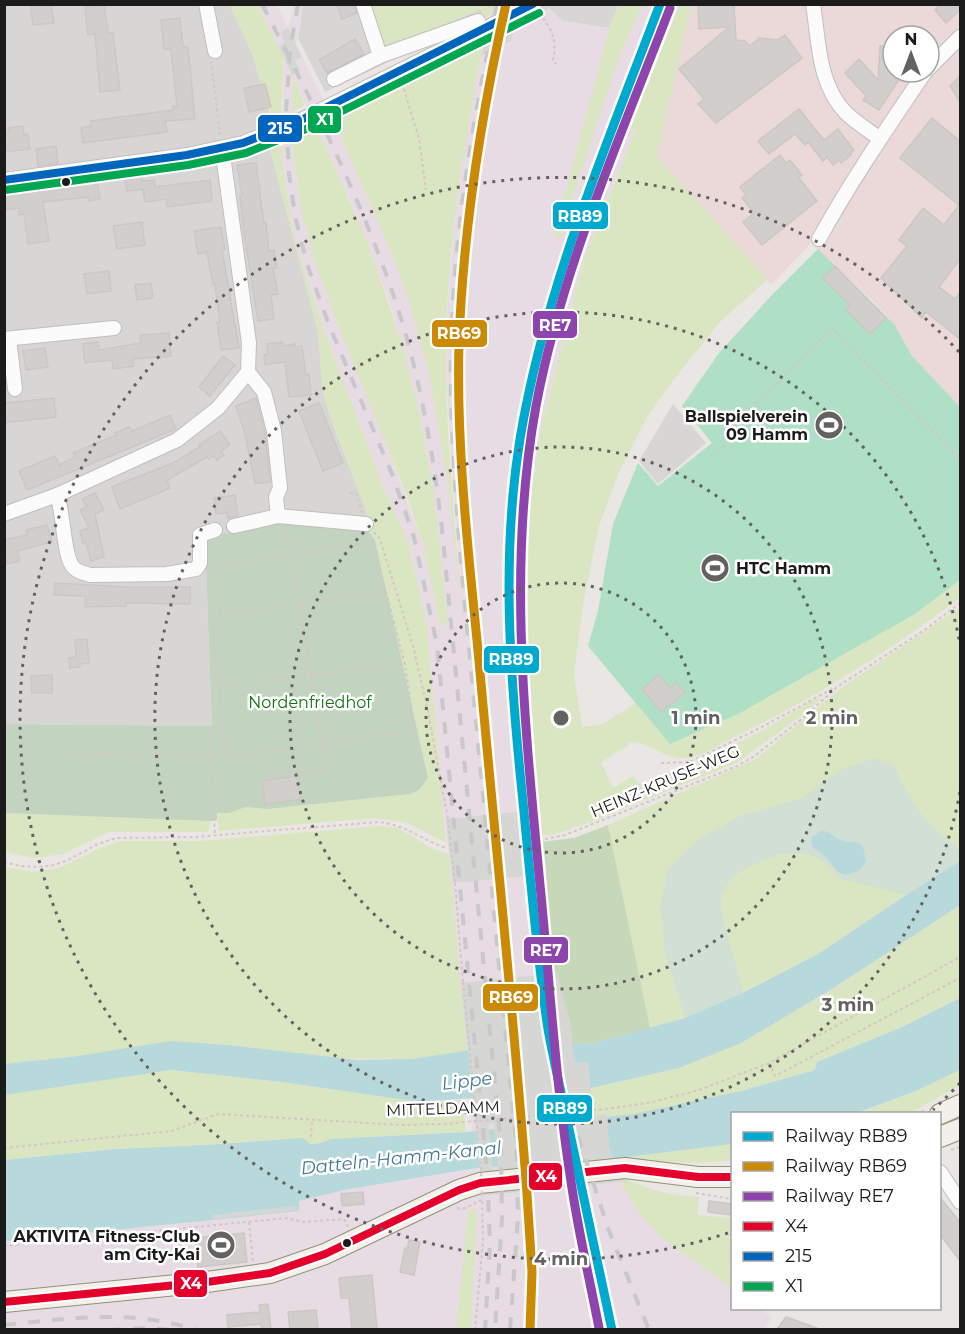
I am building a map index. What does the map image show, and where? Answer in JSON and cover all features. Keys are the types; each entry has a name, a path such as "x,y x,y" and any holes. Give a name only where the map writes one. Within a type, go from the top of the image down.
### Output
{"main road":[{"path":"941,1113 960,1105"},
{"path":"941,1136 960,1130"},
{"path":"4,1302 255,1276 298,1265 459,1190 480,1183 625,1168 698,1177 731,1178"}],"street":[{"path":"206,4 215,51"},
{"path":"363,4 380,56"},
{"path":"813,4 820,55 829,89 847,113 879,138"},
{"path":"4,180 187,155 222,148 272,133 483,31 536,8"},
{"path":"334,79 380,56 478,21 483,31"},
{"path":"941,56 960,37"},
{"path":"819,239 879,138 917,84"},
{"path":"4,514 57,495 177,440 218,408 248,372 249,343 222,148"},
{"path":"15,389 7,339 114,328"},
{"path":"248,372 264,393 274,431 280,488 276,497 278,516"},
{"path":"57,495 70,562 80,572 90,575 167,574 196,569 200,563 200,534 215,530"},
{"path":"234,526 278,516 366,524"},
{"path":"941,1175 960,1202"}],"path":[{"path":"536,8 554,35 556,50 553,60 556,64"},
{"path":"215,51 210,62 222,148"},
{"path":"398,72 419,138 426,190"},
{"path":"718,451 737,434 732,428 833,328 960,459"},
{"path":"350,493 356,493 366,524 380,539 412,646 427,707 448,819 482,1169 483,1240 475,1329"},
{"path":"264,751 267,775 327,769 292,556 285,524 278,516"},
{"path":"68,754 225,757 414,730 405,664 386,591 368,544 216,565 220,616"},
{"path":"225,757 213,618 386,591"},
{"name":"HEINZ-KRUSE-WEG","path":"545,839 565,835 735,767 753,757 803,718 837,687 926,629 960,603"},
{"path":"220,686 405,664"},
{"path":"661,763 690,762 837,687"},
{"path":"209,728 215,836"},
{"path":"4,861 20,866 54,865 116,838 215,836 378,822 404,827 446,848"},
{"name":"MITTELDAMM","path":"4,1148 172,1131 218,1114 401,1125 444,1124 607,1109 653,1101 699,1090 769,1063 960,957"},
{"path":"769,1063 775,1076 960,978"},
{"path":"311,1137 312,1121"},
{"path":"454,1207 464,1209 482,1198"},
{"path":"4,1246 286,1218 304,1222 344,1219 355,1240"},
{"path":"249,1222 255,1276"}],"shaded area":[{"path":"5,5 230,5 253,56 272,121 281,117 282,140 269,143 318,332 323,392 367,513 367,529 205,540 212,726 5,724"},
{"path":"257,5 277,5 288,27 294,5 303,5 296,44 332,117 393,256 410,305 429,375 448,485 461,597 446,372 448,300 455,214 467,126 481,56 511,41 516,24 549,8 563,21 609,28 554,236 618,60 642,5 667,5 621,124 635,131 583,262 543,421 524,542 522,638 545,875 615,1173 640,1215 662,1238 731,1287 731,1310 762,1310 772,1317 764,1330 5,1329 4,1241 299,1211 299,1201 344,1190 475,1169 450,863 441,793 427,627 407,539 381,481 324,330 302,263 291,218 282,162 284,57","holes":["293,77 352,204 389,300 401,340 424,548 312,253 301,209 291,140"]},
{"path":"303,5 379,5 371,8 385,49 481,9 484,17 325,92 298,38"},
{"path":"520,5 618,5 609,28 563,21 516,24"},
{"path":"691,5 960,5 960,407 912,356 894,324 875,303 811,243 771,285 657,157"},
{"path":"673,404 706,443 658,484 639,461"},
{"path":"874,758 893,764 906,791 920,812 937,831 960,849 960,861 906,895 841,879 825,863 809,854 781,854 749,867 732,877 721,895 723,919 743,992 685,1018 665,952 660,907 668,869 699,839 740,816 802,798 842,769"}],"green space":[{"path":"379,4 494,5 491,15 484,17 481,9 385,50 370,8"},
{"path":"230,5 257,5 284,57 281,117 272,121 253,56"},
{"path":"618,5 642,5 618,60 559,239 554,236 609,28"},
{"path":"667,5 691,5 657,157 768,279 721,321 677,375 647,417 619,472 599,526 583,604 574,675 582,727 603,724 636,703 670,744 740,713 915,614 960,580 960,598 906,637 850,673 793,707 694,757 671,757 644,744 627,742 629,745 601,762 613,788 633,776 640,784 688,766 750,737 808,703 821,698 804,714 738,762 591,822 559,833 541,836 522,638 524,542 543,421 583,262 635,131 621,124"},
{"path":"484,40 456,206 446,331 448,436 463,623 448,485 429,375 410,305 393,256 332,117"},
{"path":"293,76 305,105 291,112"},
{"path":"316,125 366,238 401,340 420,417 433,487 448,625 440,625 424,548 408,499 335,318 312,253 301,209 291,137"},
{"path":"282,140 282,162 291,218 302,263 324,330 381,481 407,539 427,627 446,843 408,823 376,818 219,831 217,813 229,813 246,807 267,809 410,794 428,778 375,540 367,529 367,513 323,392 318,332 268,143"},
{"path":"818,249 894,324 912,356 960,407 960,580 915,614 740,713 670,744 588,646 598,611 613,524 638,463 658,486 712,443 682,406 719,353"},
{"name":"Nordenfriedhof","path":"289,522 367,529 375,540 428,778 419,790 410,794 267,809 246,807 229,813 217,813 217,820 211,821 5,813 5,724 212,726 205,540 211,536"},
{"path":"960,607 960,861 818,954 685,1018 650,1028 608,825 756,759 840,689"},
{"path":"5,813 211,821 208,832 109,832 63,854 34,858 5,852"},
{"path":"608,825 650,1028 590,1044 569,1042 554,974 541,842 574,838"},
{"path":"380,826 398,828 433,849 449,854 467,1052 412,1059 78,1056 5,1064 5,867 35,872 59,868 120,841 200,841"},
{"path":"960,905 960,998 902,1027 817,1062 815,1070 677,1106 621,1116 593,1118 582,1090 679,1068 835,987"},
{"path":"171,1070 282,1082 419,1102 461,1100 466,1132 331,1139 309,1144 251,1141 116,1149 5,1160 4,1095"},
{"path":"960,1070 960,1085 913,1112 862,1112 916,1091"},
{"path":"731,1144 731,1160 718,1162 619,1161 619,1158"},
{"path":"615,1173 656,1190 699,1197 697,1215 731,1218 731,1287 662,1238 640,1215"},
{"path":"477,1208 471,1329 456,1329 468,1211"}],"water":[{"path":"820,831 863,846 866,861 859,871 845,875 838,872 827,858 814,848 811,838"},
{"name":"Lippe","path":"960,861 960,905 835,987 741,1043 679,1068 582,1090 419,1102 282,1082 171,1070 5,1095 4,1064 78,1056 171,1041 357,1060 412,1059 516,1043 590,1044 685,1018 744,992 818,954"},
{"name":"Datteln-Hamm-Kanal","path":"960,998 960,1070 916,1091 860,1112 731,1112 731,1144 619,1158 477,1168 344,1190 299,1201 299,1211 5,1241 4,1160 116,1149 303,1138 310,1144 331,1139 466,1132 633,1114 741,1091 815,1070 817,1062 902,1027"}],"pier":[{"path":"494,5 520,5 511,41 481,56"},
{"path":"288,28 302,57 295,60 300,71 292,75 279,46 285,42 280,32"},
{"path":"540,810 547,874 453,883 446,819"},
{"path":"557,973 571,1025 576,1063 588,1062 593,1111 595,1116 607,1114 609,1148 615,1160 620,1160 626,1181 480,1196 480,1169 461,983","holes":["494,1123 498,1170 493,1170 488,1124"]},
{"path":"297,1206 298,1210 213,1219 212,1215"}],"building":[{"path":"30,4 51,4 54,23 33,25"},
{"path":"104,4 108,33 113,33 120,90 100,92 95,34 88,35 85,7"},
{"path":"337,4 354,4 357,13 342,19"},
{"path":"698,4 734,4 736,40 745,41 750,46 759,38 778,40 785,35 802,58 716,123 698,104 704,99 679,69 729,27 699,29"},
{"path":"941,4 960,4 960,10 946,23 935,10"},
{"path":"180,18 183,47 188,47 195,119 165,121 167,132 83,143 81,128 91,126 91,121 173,110 173,106 177,106 171,49 164,49 161,20"},
{"path":"355,39 364,54 327,73 319,60"},
{"path":"881,46 881,84 896,84 879,110 863,100 866,96 845,73 859,59 878,80"},
{"path":"960,76 960,102 950,86"},
{"path":"265,84 271,107 249,112 244,88"},
{"path":"799,109 824,140 838,129 854,150 851,155 841,163 839,160 833,165 827,157 823,161 808,142 805,145 795,134 769,154 758,141"},
{"path":"932,118 960,141 960,259 939,287 955,299 960,293 960,339 926,312 922,318 881,278 907,246 899,240 923,208 944,225 959,205 900,158"},
{"path":"23,126 24,135 28,134 30,149 4,152 4,132 9,132 8,128"},
{"path":"56,146 58,163 38,166 36,149"},
{"path":"780,155 786,163 790,160 802,175 799,178 817,201 762,245 743,222 754,213 742,198 746,195 740,187"},
{"path":"256,163 269,251 274,250 277,268 273,268 278,294 271,295 274,319 258,321 243,226 240,196 242,196 237,165"},
{"path":"141,172 142,181 154,180 155,187 210,180 212,201 167,207 166,199 145,202 143,189 127,191 124,174"},
{"path":"97,179 100,199 89,201 88,197 43,202 49,241 28,244 24,214 19,215 19,208 7,210 4,190"},
{"path":"142,222 145,245 117,249 113,226"},
{"path":"221,227 225,249 222,250 239,348 221,350 215,284 213,285 207,252 198,254 194,231"},
{"path":"835,266 886,318 870,334 845,309 850,305 823,278"},
{"path":"109,271 111,291 87,294 84,274"},
{"path":"151,283 153,298 137,300 135,285"},
{"path":"169,333 171,356 133,359 134,366 113,369 112,360 85,363 83,344 98,342 99,350 141,343 140,335"},
{"path":"282,342 283,346 295,344 295,347 302,346 306,375 309,374 311,395 289,397 285,362 265,365 264,355 268,354 267,344"},
{"path":"45,348 48,367 26,370 23,351"},
{"path":"223,356 235,365 210,396 199,387"},
{"path":"54,398 56,417 4,423 4,403"},
{"path":"256,398 265,433 270,482 255,484 245,434 236,406"},
{"path":"319,403 343,463 323,471 299,411"},
{"path":"170,415 176,429 27,490 19,471 55,456 59,465 75,457 73,453 117,435 115,433 129,427 132,431"},
{"path":"220,431 230,445 221,451 224,455 217,460 214,456 209,459 207,457 167,480 170,488 120,509 112,487 175,462 200,447 199,445"},
{"path":"95,493 104,510 95,514 104,557 91,561 80,531 89,528 80,510 87,507 82,499"},
{"path":"235,495 238,516 228,518 227,513 216,514 214,498"},
{"path":"47,525 52,542 17,551 20,561 7,564 4,540 27,535 26,530"},
{"path":"55,583 126,587 190,587 190,604 126,603 126,606 85,607 86,596 54,595"},
{"path":"87,639 89,663 70,668 69,658 76,657 75,640"},
{"path":"52,675 52,693 32,693 31,676"},
{"path":"659,675 670,688 677,683 685,693 661,712 642,689"},
{"path":"297,776 301,799 265,804 262,781"},
{"path":"363,1192 364,1204 342,1206 341,1194"},
{"path":"941,1198 960,1222 960,1261 941,1236"},
{"path":"709,1201 731,1204 731,1215 708,1212"},
{"name":"AKTIVITA Fitness-Club am City-Kai","path":"244,1233 247,1262 198,1267 195,1238"},
{"path":"409,1240 420,1242 414,1275 400,1272"},
{"path":"372,1275 377,1329 352,1329 349,1298 341,1298 339,1278"},
{"path":"268,1304 271,1329 262,1329 261,1324 228,1327 227,1315 260,1312 259,1305"},
{"path":"316,1310 318,1329 290,1329 288,1312"},
{"path":"786,1317 817,1328 777,1329"}],"railway":[{"path":"262,4 322,123 375,245 404,328 427,428 442,529 501,1146 502,1218 495,1330"},
{"path":"298,4 290,50 286,112 289,174 295,216 307,264 329,325 392,474 414,537 437,645 487,1171 490,1243 485,1330"},
{"path":"498,4 476,114 459,226 451,334 451,400 461,564 516,1144 518,1217 510,1330"},
{"path":"568,1125 586,1245 605,1330"},
{"path":"578,1136 609,1231 649,1330"},
{"path":"4,1325 78,1318 125,1317 173,1323 197,1330"},
{"path":"109,1330 147,1328 172,1330"}],"rail line":[{"name":"RB69","path":"506,4 481,130 469,215 461,300 459,423 464,503 527,1194 532,1272 530,1330"},
{"name":"RB89","path":"612,1330 548,1029 540,970 514,704 509,571 514,483 520,439 545,327 579,219 660,4"},
{"name":"RE7","path":"599,1328 572,1188 554,1037 524,705 522,525 527,465 536,406 561,304 612,155 670,8"}],"transit line":[{"name":"215","path":"4,180 187,155 243,143 301,120 533,4"},
{"name":"X1","path":"5,190 188,165 246,153 306,129 539,13"},
{"name":"X4","path":"4,1302 207,1282 270,1273 325,1254 459,1190 480,1183 625,1168 698,1177 731,1177"}],"place":[{"name":"Ballspielverein 09 Hamm","path":"829,425"},
{"name":"HTC Hamm","path":"715,568"},
{"name":"AKTIVITA Fitness-Club am City-Kai","path":"221,1245"}]}
